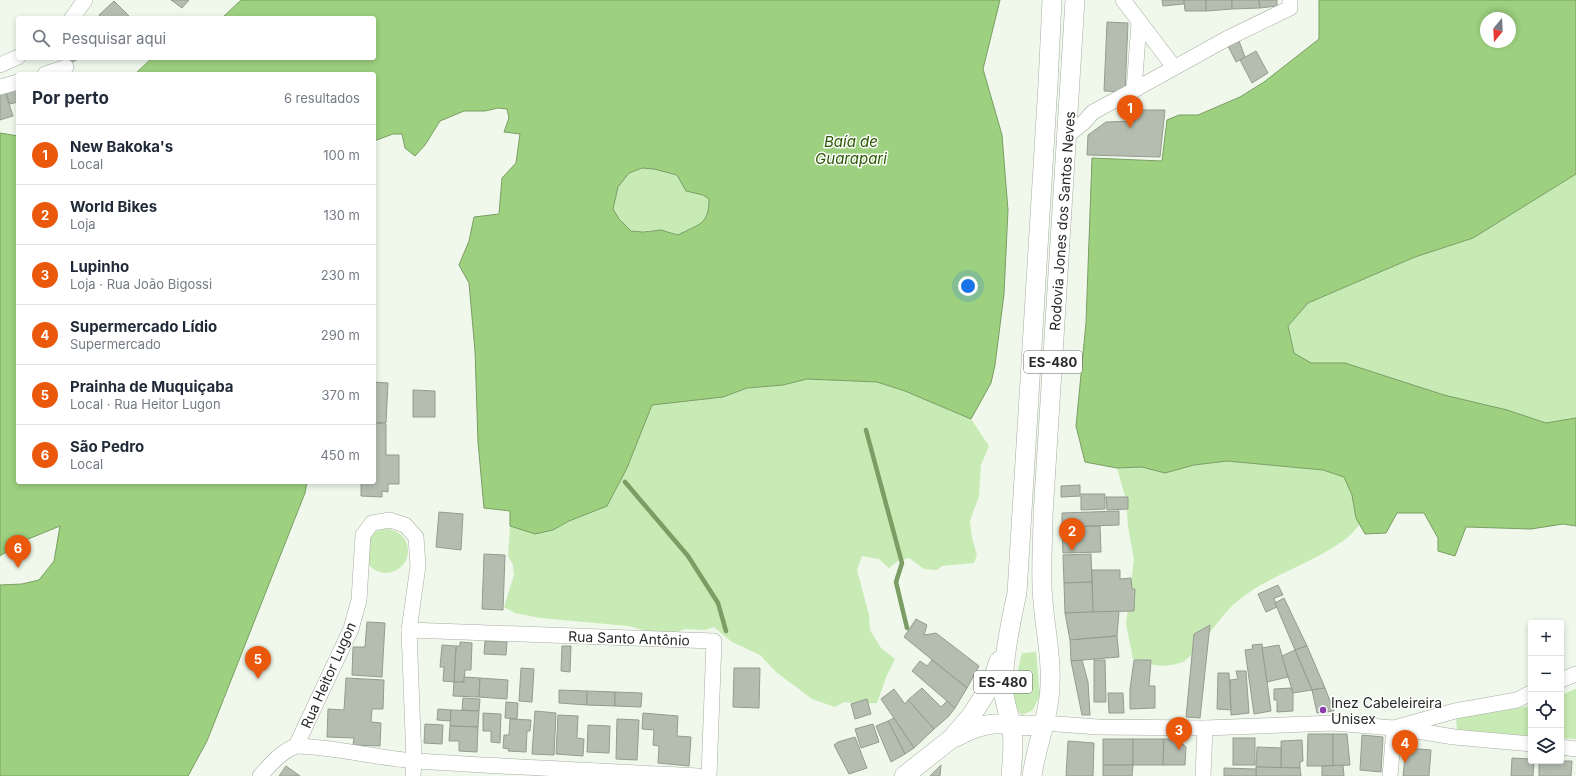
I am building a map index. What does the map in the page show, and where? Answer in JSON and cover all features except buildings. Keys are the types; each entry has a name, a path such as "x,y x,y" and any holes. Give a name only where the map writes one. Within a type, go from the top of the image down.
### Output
{"main road":[{"name":"Rodovia Jones dos Santos Neves","path":"1011,776 1013,743 1011,724 1005,703 1003,686 1007,639 1017,593 1052,0"},
{"name":"Rodovia Jones dos Santos Neves","path":"1032,776 1038,744 1049,703 1050,685 1050,660 1042,600 1042,515 1068,135 1075,0"},
{"path":"904,776 951,739 977,707 991,685 1007,639"},
{"path":"951,739 981,726 1011,724 1028,727 1044,723"}],"street":[{"path":"73,16 85,0"},
{"path":"1123,0 1174,67"},
{"path":"1068,135 1083,123 1093,112 1228,38 1290,8 1290,0"},
{"path":"1134,90 1139,23"},
{"path":"0,65 16,58"},
{"path":"51,72 66,67"},
{"path":"0,86 16,82"},
{"name":"Rua Heitor Lugon","path":"260,776 276,758 286,750 296,746 351,629 359,600 362,535 372,523 390,520 405,525 416,537 418,566 409,630 414,761 413,776"},
{"name":"Rua Santo Antônio","path":"409,630 714,641 709,776"},
{"path":"1564,679 1576,674"},
{"path":"1394,728 1455,711 1517,700 1528,694"},
{"path":"1044,723 1098,727 1205,728 1333,723 1394,728 1454,737 1528,744"},
{"path":"1203,776 1205,728"},
{"path":"1390,776 1394,728"},
{"path":"296,746 314,746 343,752 414,761 698,776"},
{"path":"1564,747 1576,749"}],"shaded area":[{"path":"642,168 654,169 677,175 686,191 703,195 709,199 705,219 697,226 678,235 662,230 632,230 623,225 613,210 618,187 629,173"},
{"path":"1576,174 1576,418 1546,423 1507,410 1444,395 1345,363 1311,363 1294,353 1288,326 1308,303 1415,257 1473,238"},
{"path":"807,379 877,382 905,391 971,419 989,446 981,465 979,496 970,521 972,538 977,555 974,563 942,566 937,570 924,569 909,558 898,561 889,568 879,559 862,556 857,570 869,615 870,630 881,648 895,659 887,675 877,703 859,704 844,702 835,707 812,699 776,672 760,655 732,642 714,627 705,630 685,629 674,633 655,633 628,626 540,618 515,613 504,607 514,575 513,565 508,556 510,526 535,534 553,530 569,521 627,468 652,405 723,397 747,388 783,385"},
{"path":"1227,461 1323,470 1344,477 1352,495 1356,518 1360,524 1347,538 1330,550 1259,586 1245,595 1228,610 1193,653 1183,662 1163,666 1133,659 1126,624 1134,559 1128,527 1126,500 1117,468 1142,467 1165,473 1194,465"},
{"path":"386,529 398,533 404,539 408,551 404,563 398,569 386,573 374,569 368,563 364,551 368,539 374,533"},
{"path":"1036,652 1040,695 1033,710 1022,715 1012,705 1011,690 1022,653"},
{"path":"1576,689 1576,739 1564,738 1564,694"},
{"path":"1528,706 1528,736 1457,730 1456,718"}],"water":[{"name":"Baía de Guarapari","path":"241,0 1000,0 983,69 1002,135 1008,210 1004,294 995,365 991,383 971,419 905,391 877,382 807,379 783,385 747,388 723,397 652,405 627,468 607,506 569,521 553,530 535,534 510,526 510,511 484,508 478,442 475,351 469,283 459,265 469,241 474,217 499,214 502,178 516,163 520,134 504,132 509,118 507,109 498,108 485,111 464,111 440,121 425,145 415,156 405,148 402,134 393,134 376,140 376,72 137,72 150,60 376,60 376,16 224,16","holes":["642,168 654,169 677,175 686,191 703,195 709,199 709,208 705,219 701,223 678,235 661,230 643,232 631,231 619,219 613,209 618,187 629,173"]},
{"path":"1319,0 1576,0 1576,174 1473,238 1415,257 1308,303 1288,326 1294,353 1311,363 1345,363 1444,395 1507,410 1546,423 1576,418 1576,526 1563,524 1531,529 1466,527 1455,556 1438,551 1438,538 1424,513 1397,513 1386,533 1365,534 1356,518 1352,495 1344,477 1323,470 1227,461 1194,465 1165,473 1142,467 1117,468 1085,462 1076,426 1086,323 1092,158 1162,161 1167,120 1179,115 1198,115 1240,97 1264,82 1319,39"},
{"path":"0,133 16,136 16,484 307,484 305,493 207,741 188,776 0,776 0,585 22,584 39,580 54,561 60,526 21,542 0,556"}],"waterway":[{"path":"866,430 902,563 896,582 907,628"},
{"path":"625,482 688,556 718,603 726,631"}],"place":[{"name":"New Bakoka's","path":"1130,128"},
{"name":"World Bikes","path":"1072,551"},
{"name":"São Pedro","path":"18,568"},
{"name":"Prainha de Muquiçaba","path":"258,679"},
{"name":"Inez Cabeleireira Unisex","path":"1323,710"},
{"name":"Lupinho","path":"1179,750"},
{"name":"Supermercado Lídio","path":"1405,763"}]}
